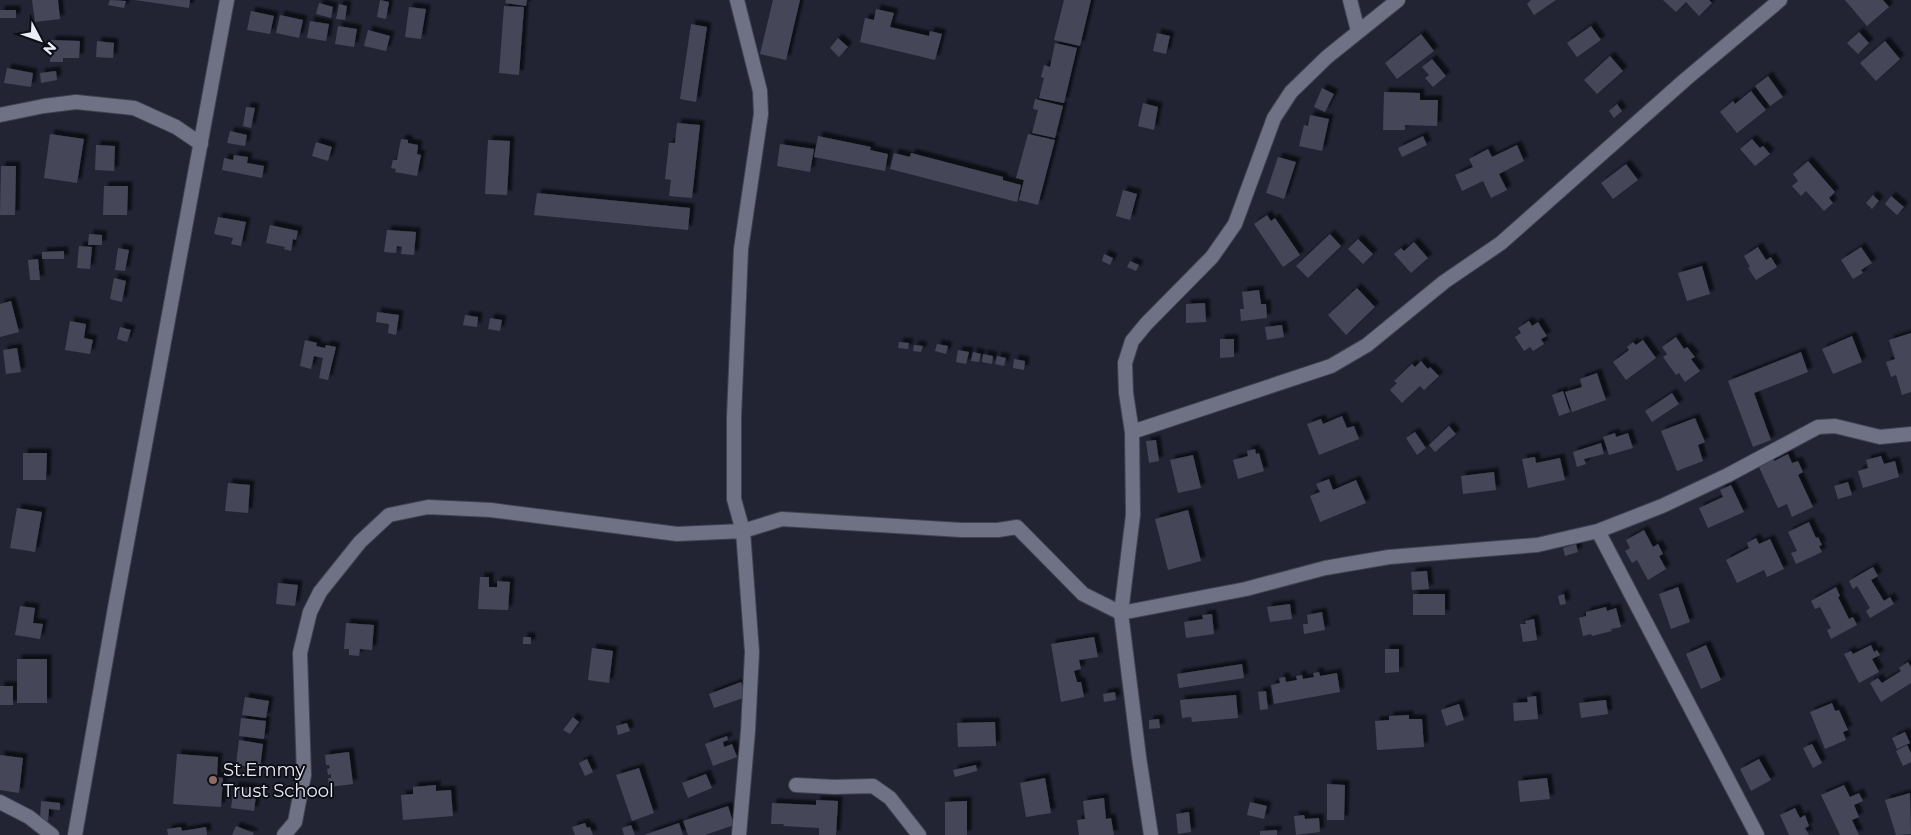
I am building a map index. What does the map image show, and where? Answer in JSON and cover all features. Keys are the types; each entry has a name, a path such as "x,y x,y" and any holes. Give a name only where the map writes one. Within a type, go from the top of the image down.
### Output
{"street":[{"path":"75,835 227,0"},
{"path":"737,0 760,91 761,114 741,249 734,417 734,499 743,531 752,652 748,731 739,835"},
{"path":"1350,0 1358,31"},
{"path":"1151,835 1121,613 1132,515 1132,432 1126,393 1125,363 1132,341 1146,324 1212,257 1235,224 1274,118 1291,92 1327,57 1398,0"},
{"path":"1132,432 1331,366 1367,345 1444,282 1501,244 1686,78 1780,0"},
{"path":"0,115 76,102 134,108 176,127 201,144"},
{"path":"284,835 295,822 304,775 300,653 310,612 320,592 360,542 389,515 428,507 521,513 677,534 743,531 782,519 961,530 998,530 1017,527 1083,594 1121,613 1246,589 1325,568 1389,557 1536,545 1598,531 1662,506 1728,475 1818,428 1835,426 1880,437 1911,434"},
{"path":"1598,531 1757,835"},
{"path":"796,785 873,786 890,798 919,835"},
{"path":"0,802 29,817 52,835"}],"building":[{"path":"32,0 58,0 60,19 35,22"},
{"path":"110,0 126,1 124,8 108,5"},
{"path":"135,0 190,0 189,8"},
{"path":"380,0 389,2 386,19 377,17"},
{"path":"506,0 527,0 526,6 505,3"},
{"path":"773,0 800,0 786,60 760,54"},
{"path":"1064,0 1091,0 1080,46 1054,40"},
{"path":"1531,0 1556,0 1534,15 1527,4"},
{"path":"1663,0 1709,0 1712,3 1699,16 1686,2 1676,12"},
{"path":"1845,0 1883,0 1889,7 1867,26"},
{"path":"319,3 333,7 331,18 316,14"},
{"path":"339,4 347,6 345,20 336,19"},
{"path":"504,6 524,7 519,75 499,73"},
{"path":"409,7 426,9 421,39 405,37"},
{"path":"876,9 894,13 890,27 929,36 930,31 942,34 935,60 860,42 865,18 874,20"},
{"path":"0,10 16,10 16,18 0,18"},
{"path":"251,11 274,16 270,34 247,30"},
{"path":"280,15 303,20 299,38 276,33"},
{"path":"310,21 329,24 326,41 307,38"},
{"path":"691,24 707,27 696,102 680,99"},
{"path":"338,26 357,29 354,47 335,44"},
{"path":"1591,26 1601,40 1577,57 1567,43"},
{"path":"368,30 390,36 386,51 364,46"},
{"path":"1859,32 1869,43 1858,54 1847,43"},
{"path":"1157,33 1170,36 1166,54 1153,51"},
{"path":"1421,34 1434,51 1397,79 1385,63"},
{"path":"838,38 848,47 839,57 830,48"},
{"path":"51,40 80,41 79,58 63,58 63,62 50,62"},
{"path":"97,41 114,43 113,58 96,57"},
{"path":"1885,41 1900,59 1876,81 1860,63"},
{"path":"1055,43 1077,48 1064,103 1039,98 1044,78 1041,77 1044,65 1050,67"},
{"path":"1610,56 1623,71 1597,94 1584,80"},
{"path":"1432,59 1446,76 1433,87 1425,78 1429,75 1422,67"},
{"path":"7,68 33,73 31,87 4,83"},
{"path":"56,71 57,80 41,83 40,73"},
{"path":"1768,76 1783,97 1770,106 1755,86"},
{"path":"1322,88 1334,94 1325,112 1314,107"},
{"path":"1751,91 1766,110 1737,133 1720,112 1733,101 1735,104"},
{"path":"1384,92 1420,93 1420,100 1438,100 1437,126 1405,125 1405,130 1383,130"},
{"path":"1035,99 1063,106 1055,138 1032,133 1038,110 1033,109"},
{"path":"1143,103 1158,107 1154,130 1138,126"},
{"path":"1617,104 1622,111 1614,118 1609,111"},
{"path":"246,107 255,108 251,128 243,126"},
{"path":"1310,115 1329,119 1322,151 1299,146 1304,125 1308,126"},
{"path":"677,123 700,125 692,198 669,196 671,180 665,179 669,143 675,143"},
{"path":"230,131 247,135 245,146 227,143"},
{"path":"50,134 84,139 77,183 44,178"},
{"path":"1028,134 1055,140 1038,205 1019,200 1024,180 1016,178"},
{"path":"818,136 871,147 870,150 888,154 885,171 814,157"},
{"path":"1423,136 1427,145 1402,157 1398,148"},
{"path":"401,139 418,145 417,154 421,155 417,176 395,172 396,169 391,168 393,160 397,160"},
{"path":"1752,139 1760,148 1763,146 1770,154 1755,166 1740,149"},
{"path":"488,140 510,141 507,195 485,194"},
{"path":"316,142 332,147 328,161 312,156"},
{"path":"780,144 814,149 810,172 777,166"},
{"path":"96,145 115,146 114,171 95,170"},
{"path":"1517,145 1524,161 1499,174 1507,190 1491,198 1483,181 1462,191 1455,175 1473,167 1469,159 1488,149 1492,157"},
{"path":"894,153 910,157 911,153 1003,177 1003,180 1021,185 1017,202 890,169"},
{"path":"234,155 248,157 247,163 264,166 262,178 222,170 224,158 233,160"},
{"path":"1278,157 1296,162 1284,199 1266,193"},
{"path":"1808,161 1835,192 1829,198 1833,203 1824,211 1806,191 1801,196 1792,186 1798,181 1793,174"},
{"path":"1626,164 1638,180 1613,199 1601,183"},
{"path":"1,166 16,166 15,215 0,215"},
{"path":"104,186 128,186 127,215 103,215"},
{"path":"1123,190 1137,194 1130,220 1116,216"},
{"path":"537,193 690,208 688,230 534,215"},
{"path":"1873,195 1879,201 1872,209 1866,203"},
{"path":"1891,196 1904,207 1897,215 1885,204"},
{"path":"1267,215 1271,221 1275,218 1300,255 1283,267 1254,224"},
{"path":"218,217 246,222 241,246 231,244 233,238 214,234"},
{"path":"270,225 298,231 296,240 293,239 291,251 284,249 285,247 266,243"},
{"path":"387,230 416,232 414,255 401,254 402,247 397,246 396,253 384,252"},
{"path":"89,234 102,235 102,245 88,245"},
{"path":"1330,234 1341,246 1308,278 1296,266"},
{"path":"1358,239 1373,254 1363,264 1348,249"},
{"path":"1414,242 1428,258 1411,273 1394,254 1401,248 1404,251"},
{"path":"79,246 92,247 90,269 77,268"},
{"path":"1758,247 1766,260 1771,257 1777,267 1756,280 1748,268 1750,267 1744,256"},
{"path":"1861,247 1872,263 1861,270 1863,273 1853,279 1841,260"},
{"path":"118,248 129,250 125,271 115,270"},
{"path":"64,251 64,259 42,259 42,252"},
{"path":"1104,254 1113,258 1110,265 1102,261"},
{"path":"38,259 40,280 30,280 28,260"},
{"path":"1130,261 1139,265 1136,271 1127,267"},
{"path":"1702,266 1710,294 1687,301 1678,273"},
{"path":"114,278 126,281 122,302 110,299"},
{"path":"1357,288 1375,307 1346,335 1328,315"},
{"path":"1259,290 1261,304 1266,304 1267,318 1241,321 1240,309 1244,309 1242,292"},
{"path":"11,301 19,332 0,337 0,304"},
{"path":"1205,303 1206,322 1186,323 1186,304"},
{"path":"377,312 399,315 396,335 388,333 389,324 376,322"},
{"path":"465,315 478,317 477,327 463,325"},
{"path":"490,318 502,320 500,331 488,329"},
{"path":"70,321 86,324 84,338 93,340 90,354 65,350"},
{"path":"1529,321 1532,326 1538,322 1547,336 1541,339 1544,344 1533,351 1530,347 1524,351 1515,337 1521,333 1518,328"},
{"path":"1282,325 1284,337 1267,340 1265,327"},
{"path":"120,327 131,330 127,342 117,339"},
{"path":"1911,333 1911,392 1902,395 1896,375 1891,377 1886,362 1895,359 1889,340"},
{"path":"1852,336 1862,362 1833,374 1822,349"},
{"path":"1676,337 1684,349 1687,347 1695,357 1691,359 1700,371 1685,382 1679,373 1676,375 1663,357 1667,354 1662,347"},
{"path":"1220,339 1234,339 1234,357 1220,358"},
{"path":"305,340 317,343 316,346 325,348 326,345 336,347 328,380 319,378 323,358 314,356 311,369 300,366"},
{"path":"1643,340 1656,358 1626,380 1613,362 1629,350 1627,347 1633,342 1636,345"},
{"path":"899,342 909,343 908,349 898,348"},
{"path":"937,344 948,346 946,354 935,351"},
{"path":"914,345 923,346 921,352 913,351"},
{"path":"17,348 21,372 6,374 3,350"},
{"path":"958,350 969,352 966,364 956,362"},
{"path":"973,352 981,354 979,362 971,361"},
{"path":"1801,352 1808,372 1754,393 1771,440 1753,447 1728,381"},
{"path":"983,354 993,356 992,364 982,362"},
{"path":"997,356 1006,358 1004,366 995,364"},
{"path":"1014,359 1025,361 1024,370 1013,368"},
{"path":"1421,361 1428,369 1430,367 1439,376 1424,390 1420,386 1402,403 1390,390 1397,383 1394,381 1412,364 1415,367"},
{"path":"1597,373 1606,400 1572,412 1565,392 1582,387 1580,379"},
{"path":"1563,391 1570,412 1559,416 1552,395"},
{"path":"1672,393 1679,404 1652,422 1645,411"},
{"path":"1342,416 1347,428 1354,426 1359,439 1319,455 1307,424 1321,419 1323,424"},
{"path":"1695,418 1705,442 1698,445 1703,461 1677,471 1661,431"},
{"path":"1449,426 1456,434 1435,452 1429,445"},
{"path":"1415,432 1426,448 1417,455 1406,438"},
{"path":"1615,433 1616,437 1628,433 1633,448 1609,455 1603,437"},
{"path":"1156,440 1159,461 1149,463 1146,441"},
{"path":"1601,443 1604,454 1584,459 1586,464 1577,467 1573,452"},
{"path":"1255,449 1256,454 1259,453 1264,471 1238,479 1233,460 1248,456 1247,451"},
{"path":"23,453 47,453 46,480 23,480"},
{"path":"1788,454 1792,463 1798,461 1803,472 1798,475 1813,507 1792,517 1787,504 1778,508 1758,465 1773,458 1774,461"},
{"path":"1193,455 1201,488 1178,493 1170,460"},
{"path":"1881,456 1884,464 1895,461 1899,477 1863,488 1858,471 1868,468 1866,460"},
{"path":"1535,457 1536,463 1560,458 1565,480 1528,488 1522,459"},
{"path":"1494,472 1496,490 1463,494 1461,476"},
{"path":"1329,479 1333,490 1356,480 1366,503 1320,522 1310,496 1320,492 1316,484"},
{"path":"1848,482 1852,495 1838,499 1834,486"},
{"path":"228,483 250,485 248,513 225,511"},
{"path":"1731,485 1744,512 1708,528 1699,508 1723,497 1720,490"},
{"path":"17,508 42,512 35,552 10,548"},
{"path":"1188,510 1201,561 1168,570 1155,519"},
{"path":"1809,522 1816,538 1818,537 1822,545 1819,546 1822,552 1796,564 1791,553 1797,551 1788,532"},
{"path":"1644,530 1653,547 1658,544 1663,554 1659,556 1666,569 1648,580 1637,560 1632,563 1625,551 1630,548 1626,540"},
{"path":"1756,538 1759,544 1770,539 1784,569 1767,577 1764,570 1737,583 1726,560 1749,548 1747,543"},
{"path":"1576,544 1578,552 1565,556 1563,548"},
{"path":"1873,567 1878,576 1871,580 1884,601 1890,597 1894,604 1870,618 1866,611 1870,608 1857,586 1853,589 1849,581"},
{"path":"1427,571 1429,589 1412,590 1411,572"},
{"path":"480,577 489,577 489,587 497,587 497,581 510,582 508,610 478,609"},
{"path":"278,583 298,585 295,606 276,604"},
{"path":"1678,587 1690,622 1671,629 1659,594"},
{"path":"1836,587 1840,596 1838,597 1849,619 1853,617 1857,625 1831,639 1827,630 1831,628 1820,607 1815,609 1811,601"},
{"path":"1413,594 1445,594 1445,615 1413,615"},
{"path":"1564,594 1566,604 1560,605 1558,596"},
{"path":"1290,604 1292,619 1270,622 1267,607"},
{"path":"20,606 35,608 33,623 43,624 40,639 15,635"},
{"path":"1606,607 1607,611 1616,608 1621,627 1592,636 1591,634 1583,636 1579,618 1586,616 1586,612"},
{"path":"1322,612 1325,630 1304,634 1303,624 1308,624 1307,615"},
{"path":"1212,614 1214,634 1186,638 1184,622 1203,619 1202,615"},
{"path":"1534,619 1537,640 1523,642 1520,624 1526,624 1525,621"},
{"path":"346,623 374,625 372,650 360,649 359,656 349,655 349,649 344,649"},
{"path":"523,637 531,637 531,644 523,644"},
{"path":"1094,637 1098,657 1079,660 1081,669 1074,671 1077,682 1081,682 1084,697 1061,702 1051,644"},
{"path":"1706,645 1721,680 1701,689 1686,654"},
{"path":"1871,645 1874,652 1877,650 1880,655 1872,659 1879,672 1859,683 1844,654 1851,651 1853,654"},
{"path":"592,648 613,651 609,683 588,680"},
{"path":"1385,649 1399,649 1399,672 1385,673"},
{"path":"17,659 47,659 47,703 17,703"},
{"path":"1908,662 1911,667 1911,683 1881,702 1870,683 1878,678 1882,683 1901,671 1899,668"},
{"path":"1242,664 1244,678 1179,688 1177,674"},
{"path":"1319,672 1320,676 1337,673 1340,692 1274,704 1271,685 1280,683 1279,678 1285,677 1286,682 1297,680 1296,676 1302,675 1303,679 1314,677 1313,673"},
{"path":"741,682 746,697 714,708 709,694"},
{"path":"0,686 13,686 13,705 0,705"},
{"path":"1266,691 1268,709 1260,710 1258,692"},
{"path":"1115,692 1116,700 1104,702 1103,694"},
{"path":"1236,695 1238,718 1192,722 1191,717 1182,718 1180,700"},
{"path":"1536,696 1538,719 1514,721 1513,703 1528,702 1527,697"},
{"path":"245,697 269,701 266,718 242,715"},
{"path":"1606,700 1608,714 1581,718 1579,703"},
{"path":"1832,703 1835,711 1839,710 1848,730 1843,732 1846,740 1825,749 1810,712"},
{"path":"1459,704 1464,720 1446,726 1441,710"},
{"path":"1409,715 1409,719 1422,719 1424,747 1377,750 1375,721 1389,720 1389,716"},
{"path":"573,717 579,722 570,734 563,730"},
{"path":"241,718 266,721 264,739 239,736"},
{"path":"1159,719 1160,728 1149,729 1149,720"},
{"path":"995,722 996,746 958,747 957,723"},
{"path":"627,723 630,731 618,735 616,726"},
{"path":"1905,732 1910,743 1897,749 1892,738"},
{"path":"727,736 728,740 723,742 724,747 732,744 737,757 713,766 705,744"},
{"path":"239,740 263,744 260,768 236,765"},
{"path":"1812,744 1822,763 1813,768 1803,748"},
{"path":"1907,745 1911,753 1911,762 1903,766 1896,751"},
{"path":"349,752 353,784 329,787 328,778 331,778 331,774 328,775 327,769 330,768 329,765 326,765 325,755"},
{"path":"177,754 218,757 217,777 223,778 221,807 173,804"},
{"path":"0,755 23,758 19,793 0,790"},
{"path":"587,759 593,772 585,776 579,763"},
{"path":"1759,759 1771,780 1751,791 1740,769"},
{"path":"976,765 977,771 955,777 953,770"},
{"path":"639,768 654,813 632,821 616,775"},
{"path":"706,774 712,788 688,798 682,783"},
{"path":"1045,778 1051,813 1026,817 1020,783"},
{"path":"1547,778 1550,799 1520,802 1518,781"},
{"path":"1327,784 1345,785 1344,820 1327,820"},
{"path":"436,785 436,791 451,790 453,816 403,820 401,795 413,794 413,787"},
{"path":"1844,785 1850,797 1859,793 1863,801 1854,805 1859,817 1852,820 1859,835 1840,835 1821,795"},
{"path":"234,786 257,789 254,811 231,808"},
{"path":"1910,793 1911,834 1896,835 1885,800"},
{"path":"1104,798 1106,819 1111,818 1114,835 1079,835 1077,820 1085,819 1083,801"},
{"path":"816,800 838,801 836,835 819,835 819,828 771,824 772,803 816,805"},
{"path":"41,801 60,803 60,810 49,809 48,821 40,820"},
{"path":"967,801 967,835 945,835 945,802"},
{"path":"1250,802 1267,806 1264,819 1247,815"},
{"path":"728,806 734,825 705,835 688,835 683,821"},
{"path":"1795,808 1800,818 1805,815 1809,826 1805,828 1809,835 1789,835 1780,815"},
{"path":"1189,812 1191,832 1178,834 1176,814"},
{"path":"1304,815 1305,819 1319,818 1320,832 1296,835 1294,816"},
{"path":"585,823 587,828 590,827 593,835 575,835 572,827"},
{"path":"679,823 683,835 644,835"},
{"path":"631,825 635,835 624,835 622,828"},
{"path":"236,826 254,833 253,835 232,835"},
{"path":"181,827 182,831 206,827 207,835 168,835 167,829"},
{"path":"1277,830 1277,835 1260,835 1260,831"}],"place":[{"name":"St.Emmy Trust School","path":"213,780"}]}
